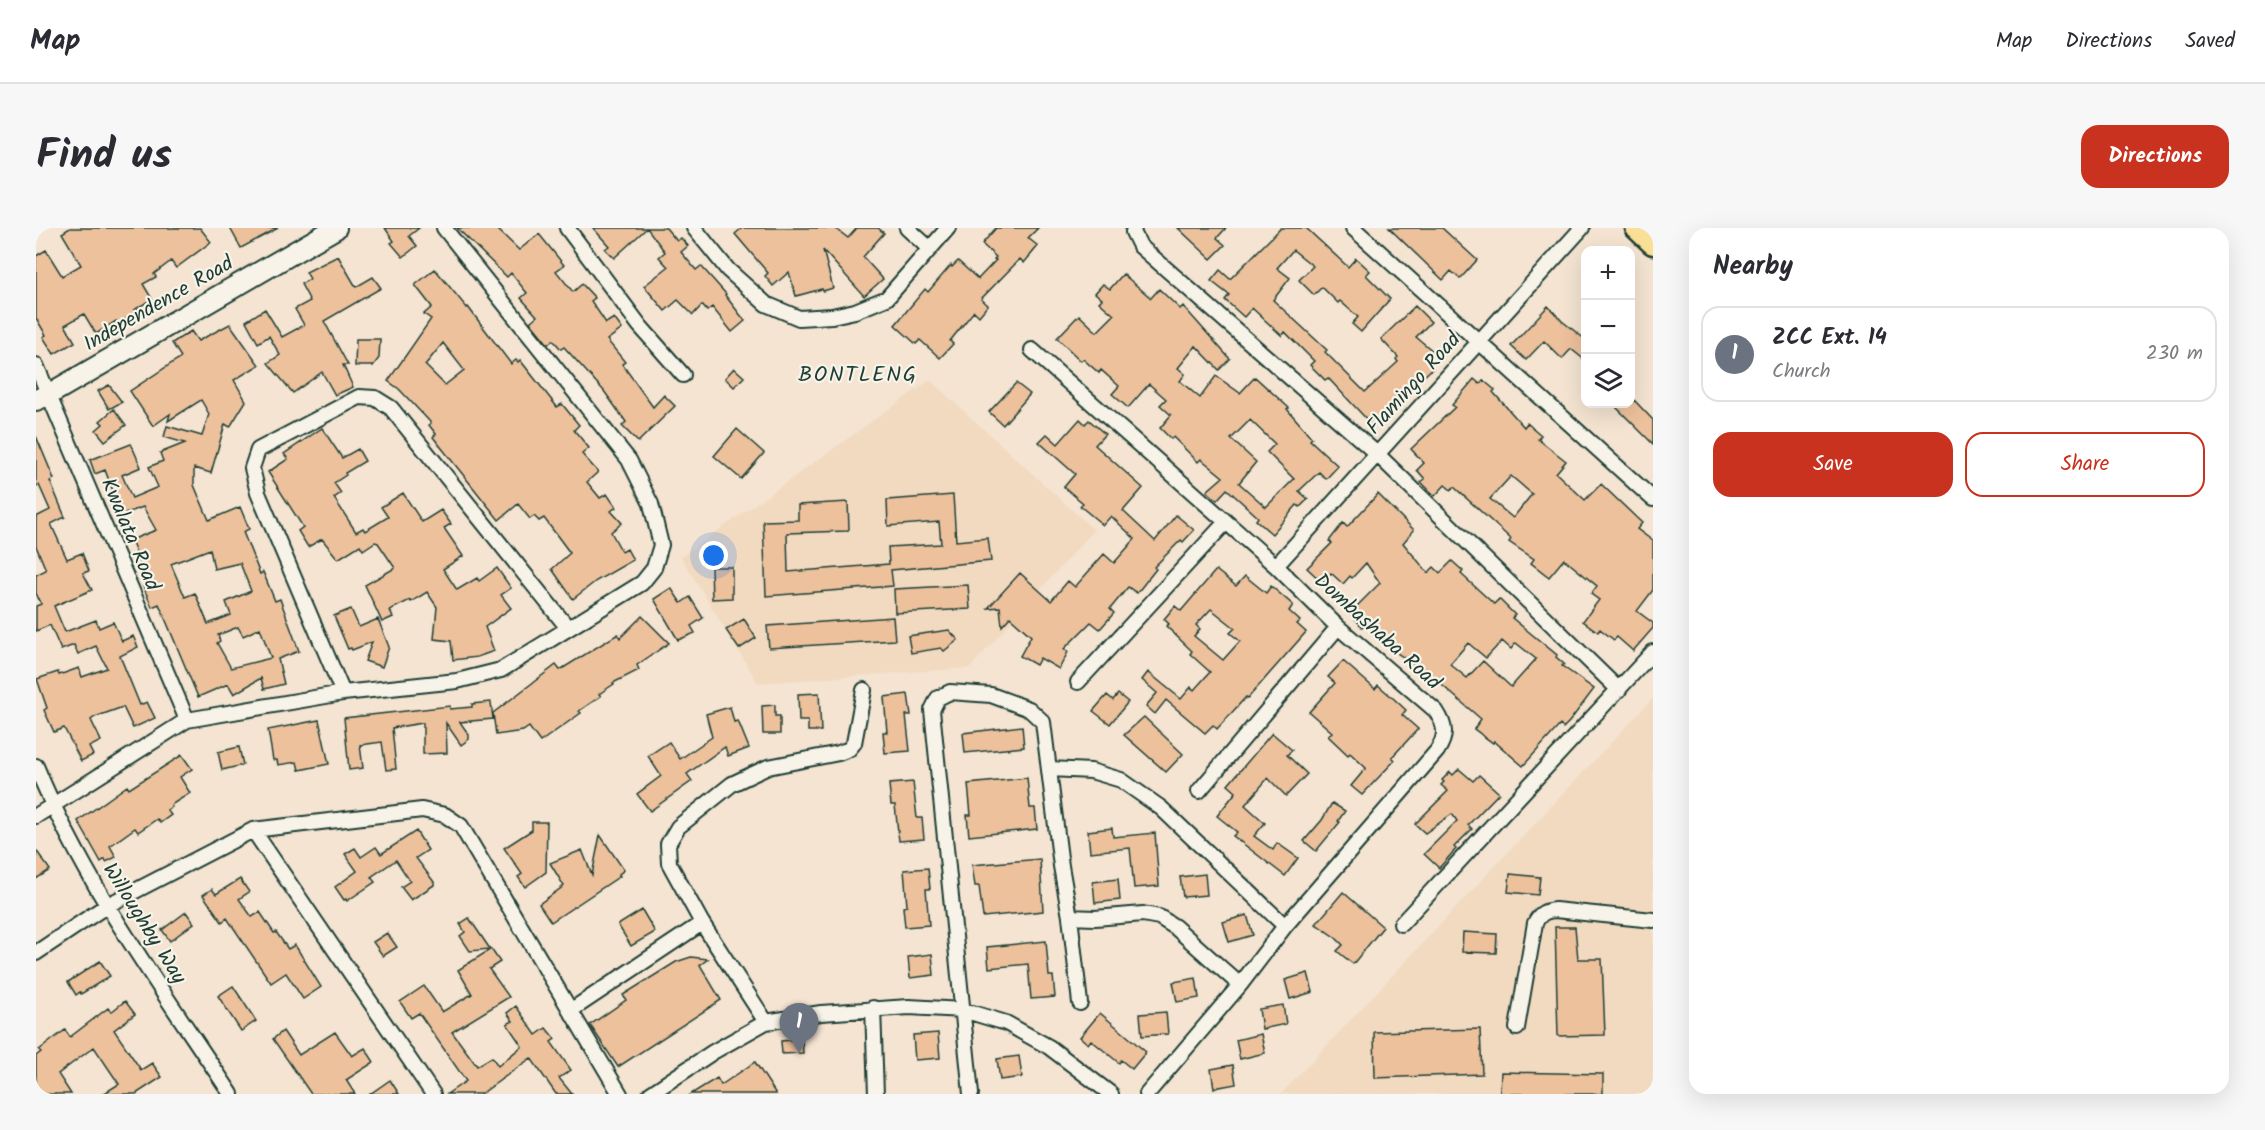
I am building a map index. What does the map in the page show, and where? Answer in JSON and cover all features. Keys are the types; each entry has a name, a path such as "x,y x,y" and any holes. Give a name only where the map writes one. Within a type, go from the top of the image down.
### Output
{"main road":[{"path":"1637,228 1653,243"}],"street":[{"name":"Independence Road","path":"42,397 336,228"},
{"path":"36,816 187,720 343,693 457,681 501,670 642,583 654,568 661,545 651,504 630,460 444,228"},
{"path":"567,228 640,326 683,375"},
{"path":"694,228 729,270 766,304 799,318 832,316 855,311 887,298 948,228"},
{"path":"907,228 930,249"},
{"path":"1134,228 1133,232 1140,246 1377,454 1619,690"},
{"path":"1353,228 1653,500"},
{"name":"Flamingo Road","path":"1276,566 1582,228"},
{"name":"Dombashaba Road","path":"1032,350 1276,566 1338,627 1436,711 1443,722 1445,732 1443,742 1437,752 1285,926"},
{"name":"Kwalata Road","path":"36,365 42,397 187,720"},
{"path":"343,693 258,493 252,468 258,450 359,397 375,398 391,408 568,628"},
{"path":"1078,681 1226,522"},
{"path":"1199,791 1338,627"},
{"path":"1401,924 1653,652"},
{"path":"766,1023 702,923 669,863 668,844 678,827 732,784 768,767 849,749 854,743 864,690"},
{"path":"971,1094 932,710 938,698 950,692 991,695 1029,709 1043,722 1080,1003"},
{"name":"Willoughby Way","path":"36,766 52,805 106,906 231,1094"},
{"path":"1050,769 1090,771 1121,780 1161,808 1285,926 1240,985 1147,1094"},
{"path":"36,953 106,906 253,830 422,810 445,815 461,826 620,1094"},
{"path":"253,830 433,1094"},
{"path":"1516,1028 1535,923 1539,915 1545,911 1555,910 1653,920"},
{"path":"1070,917 1095,918 1143,914 1159,917 1175,927 1240,985"},
{"path":"570,1011 702,923"},
{"path":"650,1094 713,1052 766,1023 821,1013 909,1006 963,1010 1006,1023 1049,1047 1093,1088 1111,1094"},
{"path":"873,1008 876,1094"}],"shaded area":[{"path":"930,380 1094,530 970,668 758,683 681,557"},
{"path":"1653,698 1653,1094 1281,1094"}],"building":[{"path":"70,228 200,228 211,242 176,268 171,261 154,274 156,277 143,284 152,299 134,310 135,313 118,324 116,321 96,334 84,314 65,325 75,342 54,354 43,337 46,335 36,318 36,256 46,250 62,276 81,265 62,233"},
{"path":"230,228 278,228 241,248"},
{"path":"385,228 419,228 409,236 417,246 403,257 391,243 394,241"},
{"path":"457,228 496,228 519,250 539,234 564,265 556,271 573,292 582,284 595,298 591,301 606,323 614,318 622,329 607,340 625,362 622,364 653,407 664,395 675,406 638,442 622,426 626,422 604,391 564,347 561,349 553,340 548,344 530,322 537,316 521,298 527,293 511,273 507,277"},
{"path":"593,228 647,228 614,258 605,249 609,246"},
{"path":"647,228 666,228 677,241 681,238 688,246 681,252 696,270 701,266 726,294 745,321 732,332 712,307 707,311 702,305 693,315 678,300 665,311 644,286 668,267 659,257 665,252"},
{"path":"742,228 835,228 848,238 857,228 878,228 884,233 863,257 883,279 864,296 823,250 833,288 796,296 789,272 773,286 765,276 768,273 735,234"},
{"path":"996,228 1038,228 1028,238 1038,246 1024,263 1020,259 981,299 988,305 979,316 974,311 950,341 953,344 940,358 920,340 916,344 895,325 925,289 928,292 951,265 952,267 958,261 978,279 996,260 994,259 996,257 982,244"},
{"path":"1178,228 1226,228 1217,238 1225,245 1211,259"},
{"path":"1281,228 1306,228 1348,267 1356,258 1370,271 1366,275 1390,299 1361,332 1352,324 1358,317 1340,301 1338,303 1322,287 1314,295 1299,280 1313,266 1293,250 1277,268 1290,278 1273,300 1327,350 1325,352 1365,392 1398,362 1396,359 1398,357 1381,339 1415,306 1431,322 1416,337 1433,351 1426,360 1433,368 1421,377 1404,396 1406,399 1390,415 1386,411 1372,425 1328,378 1325,380 1310,365 1314,361 1285,332 1282,336 1252,308 1244,317 1225,300 1229,295 1211,281 1220,270 1230,279"},
{"path":"1389,228 1442,228 1477,260 1460,279 1451,271 1443,280"},
{"path":"338,256 356,287 373,277 381,288 324,321 348,365 343,365 353,387 335,395 322,372 293,393 268,363 280,355 269,336 258,343 246,321 265,309 282,337 304,325 295,309 310,301 301,284 310,279 306,272"},
{"path":"435,269 468,307 511,364 520,360 557,407 562,404 579,425 574,430 589,448 582,454 598,472 587,482 600,498 607,494 616,507 611,511 622,523 611,532 622,552 627,549 633,560 596,581 573,599 552,569 570,553 544,518 539,521 534,516 530,519 518,504 499,520 433,437 436,434 429,425 431,423 399,389 388,381 431,319 424,314 432,307 415,285","holes":["443,343 464,370 445,385 425,365"]},
{"path":"1123,274 1151,298 1159,289 1180,309 1183,306 1230,359 1219,370 1196,346 1178,368 1185,374 1180,381 1200,398 1216,376 1240,393 1255,377 1289,408 1287,409 1312,438 1310,440 1338,466 1326,479 1319,472 1299,491 1308,499 1300,507 1297,505 1272,534 1256,520 1258,517 1227,489 1217,500 1207,491 1223,477 1201,459 1198,462 1173,437 1171,439 1160,428 1171,415 1160,405 1166,399 1149,384 1128,408 1112,394 1119,386 1101,370 1099,373 1083,359 1081,361 1057,338 1079,315 1097,332 1114,315 1099,302 1102,299 1095,293 1103,284 1110,289","holes":["1250,420 1275,444 1267,452 1294,479 1266,507 1239,483 1256,462 1231,439"]},
{"path":"1548,306 1581,336 1581,357 1571,349 1562,359 1544,341 1526,360 1511,346"},
{"path":"230,324 259,365 234,380 246,401 230,427 225,424 211,473 194,468 194,485 209,520 240,507 249,529 243,532 260,574 263,572 275,601 280,599 299,651 278,659 284,684 264,689 261,678 234,694 228,684 198,697 159,604 152,607 143,586 149,584 131,540 156,530 143,507 119,516 109,493 113,491 105,470 95,474 90,460 131,444 141,467 122,475 132,498 158,487 149,467 163,461 160,453 185,443 164,437 167,426 202,436 209,414 201,400 168,421 170,414 153,426 130,391 181,357 172,343 191,331 198,341","holes":["210,549 214,569 240,563 251,591 226,602 231,615 208,624 195,593 185,597 171,564","238,627 243,636 260,628 271,658 231,668 217,643 220,641 218,635"]},
{"path":"356,339 380,339 379,358 373,366 355,366"},
{"path":"734,368 744,377 734,387 725,378"},
{"path":"1474,379 1480,384 1483,380 1495,390 1493,392 1524,427 1527,423 1541,435 1538,439 1566,461 1556,473 1585,500 1601,484 1642,523 1637,529 1653,541 1653,590 1637,611 1653,623 1653,628 1633,651 1617,637 1614,640 1600,629 1598,632 1583,621 1599,600 1591,594 1597,586 1564,559 1549,577 1531,563 1534,559 1509,542 1511,539 1454,487 1451,490 1445,485 1435,496 1421,482 1425,479 1417,470 1424,463 1411,449 1455,407 1452,405","holes":["1511,476 1532,494 1513,518 1490,499"]},
{"path":"1016,383 1030,394 1003,425 989,412"},
{"path":"109,385 122,402 109,409 98,391"},
{"path":"1635,401 1653,420 1653,444 1617,408 1635,408"},
{"path":"114,409 126,425 105,441 96,430 103,424 100,421"},
{"path":"1080,419 1085,424 1089,420 1105,434 1095,445 1143,488 1123,511 1155,541 1176,515 1194,530 1154,567 1156,569 1137,593 1128,587 1110,609 1114,613 1100,629 1091,622 1064,649 1068,652 1059,669 1040,658 1036,665 1020,656 1031,636 1010,617 1002,626 1000,607 988,608 1020,573 1051,601 1068,581 1075,587 1104,554 1114,563 1135,539 1111,516 1103,525 1080,506 1083,503 1064,487 1075,474 1039,442 1047,434 1058,444"},
{"path":"322,428 342,458 358,449 365,461 334,483 341,493 334,498 356,532 363,528 365,531 388,517 381,507 403,493 422,522 441,510 451,524 444,528 463,556 443,569 457,590 477,578 479,581 497,568 511,588 501,595 511,608 485,627 494,651 477,657 453,660 451,641 434,639 437,607 427,592 411,602 410,600 390,610 393,617 382,622 365,585 395,568 378,543 375,542 363,550 360,545 338,559 322,539 308,547 298,531 303,527 268,472 288,459 284,454"},
{"path":"737,429 764,453 741,479 714,456"},
{"path":"36,436 54,479 50,481 65,517 51,524 67,559 82,553 89,571 83,573 92,590 54,606 65,632 96,620 99,628 113,622 122,641 133,636 138,647 120,656 140,705 147,702 155,718 133,728 123,707 95,717 91,720 101,741 89,747 93,755 81,761 64,728 54,732 44,710 47,708 37,679 79,668 82,677 107,668 96,646 78,654 74,645 61,650 50,625 36,631 36,606 41,604 36,593 36,575 46,570 36,546 36,517 50,510 39,485 36,486"},
{"path":"1378,494 1414,530 1403,543 1428,573 1434,567 1440,573 1452,561 1463,571 1461,574 1494,604 1499,599 1515,615 1512,618 1557,655 1556,657 1564,664 1562,666 1594,689 1569,722 1563,728 1560,725 1523,766 1494,741 1493,743 1474,729 1481,719 1419,665 1417,667 1390,648 1368,622 1362,627 1350,613 1380,583 1366,563 1343,584 1331,573 1322,582 1307,568 1332,543 1329,541 1343,523 1347,527","holes":["1502,641 1511,649 1516,643 1536,659 1511,687 1483,661 1467,678 1450,664 1468,643 1486,658"]},
{"path":"953,495 956,541 988,538 991,561 891,570 893,586 766,596 763,521 798,520 798,505 848,502 849,529 847,531 787,533 788,572 889,564 888,547 941,544 939,522 888,526 887,500"},
{"path":"711,567 732,567 732,598 712,599"},
{"path":"1216,570 1236,586 1245,576 1266,593 1271,586 1293,605 1289,611 1300,621 1297,624 1306,632 1248,698 1246,697 1217,729 1213,725 1205,733 1166,700 1155,714 1146,706 1157,693 1142,680 1148,672 1181,699 1191,687 1194,690 1210,672 1190,654 1192,651 1166,626 1169,624 1164,619 1175,606 1181,611","holes":["1211,609 1235,628 1230,633 1240,641 1223,660 1194,636 1200,629 1196,625"]},
{"path":"968,585 970,609 895,613 894,589"},
{"path":"671,588 681,603 690,597 703,618 691,626 695,633 678,640 654,599"},
{"path":"351,609 359,627 378,619 389,647 382,667 365,661 372,642 352,650 348,649 334,616"},
{"path":"642,616 669,643 637,665 639,670 613,683 599,694 601,696 579,711 581,713 540,742 529,727 523,731 496,735 493,713 556,665 560,670 618,634 620,638"},
{"path":"893,617 895,640 769,648 767,626"},
{"path":"744,619 756,638 739,649 726,630"},
{"path":"949,630 958,640 944,651 941,648 911,653 908,636"},
{"path":"1343,661 1375,689 1378,685 1393,698 1406,710 1402,715 1418,729 1392,757 1395,760 1362,795 1351,786 1366,768 1328,736 1332,732 1309,712 1335,683 1328,677"},
{"path":"819,693 821,731 808,731 808,721 799,721 798,694"},
{"path":"908,694 911,715 906,715 910,751 885,753 883,732 887,732 884,697"},
{"path":"1118,694 1128,702 1110,724 1093,711 1107,695 1113,700"},
{"path":"491,702 493,719 460,722 469,735 469,739 461,745 446,723 447,753 423,754 423,723 392,728 396,769 386,770 382,742 360,745 363,768 349,770 344,718 450,706 450,709 472,707 472,704"},
{"path":"775,705 775,716 780,716 780,734 763,734 762,706"},
{"path":"730,707 734,722 738,721 749,748 728,756 725,747 687,774 692,781 650,811 637,794 661,776 648,756 669,742 680,759 712,737 706,714"},
{"path":"1144,717 1183,754 1166,772 1124,735"},
{"path":"319,720 329,764 299,770 297,762 278,765 277,760 273,760 268,730"},
{"path":"1022,726 1024,747 965,753 963,733"},
{"path":"1272,733 1292,750 1287,755 1307,774 1286,796 1268,778 1245,805 1265,823 1254,836 1273,850 1277,843 1298,858 1285,876 1233,836 1237,832 1217,816 1236,792 1228,785"},
{"path":"239,747 243,765 222,770 218,752"},
{"path":"182,755 192,769 180,777 190,793 171,805 172,807 167,810 171,815 160,823 157,819 138,832 135,828 110,846 116,857 101,862 78,821 127,786 129,789"},
{"path":"1459,769 1473,781 1479,775 1499,793 1468,825 1472,829 1454,847 1456,849 1439,868 1424,854 1457,821 1452,814 1425,833 1415,824 1448,791 1441,785 1444,782 1442,780 1450,772 1453,775"},
{"path":"1027,778 1030,808 1035,808 1037,829 969,836 967,815 971,815 968,784"},
{"path":"913,782 917,818 922,818 924,839 899,841 895,805 891,805 889,784"},
{"path":"1332,803 1345,811 1338,821 1340,822 1316,851 1304,841 1322,820"},
{"path":"532,822 547,822 546,872 525,887 518,877 522,874 504,848 532,830"},
{"path":"1112,828 1113,837 1155,833 1159,886 1134,888 1130,848 1090,852 1088,831"},
{"path":"416,831 428,850 416,858 434,885 411,900 401,887 410,881 396,860 371,877 375,882 347,901 344,900 335,887 357,871 345,854 355,848 361,857 376,847 381,854"},
{"path":"600,835 624,870 619,874 620,876 551,922 539,904 564,886 550,863 582,850 592,875"},
{"path":"36,850 50,870 36,879"},
{"path":"1040,859 1043,911 983,917 979,886 975,886 972,865"},
{"path":"928,868 930,889 926,889 929,925 905,927 903,907 907,906 904,870"},
{"path":"1205,874 1207,895 1183,897 1180,877"},
{"path":"1510,874 1540,877 1538,895 1508,892"},
{"path":"240,879 249,892 239,899 252,917 260,912 288,949 295,945 321,987 303,999 286,973 271,983 227,918 222,922 203,895 212,889 216,894"},
{"path":"1118,879 1120,900 1095,903 1093,882"},
{"path":"1343,892 1383,927 1353,964 1337,951 1343,945 1316,924"},
{"path":"642,910 655,932 631,946 618,925"},
{"path":"186,912 194,923 170,941 162,930"},
{"path":"1247,915 1253,935 1229,942 1223,922"},
{"path":"469,918 490,949 470,951 460,936 465,932 460,924"},
{"path":"1555,927 1575,927 1578,959 1602,959 1605,1035 1558,1036"},
{"path":"1463,932 1497,934 1496,953 1462,952"},
{"path":"387,933 397,947 383,956 373,942"},
{"path":"1046,941 1049,976 1053,976 1055,997 1031,999 1028,964 989,968 987,947"},
{"path":"491,949 500,962 489,969 509,997 452,1032 477,1066 492,1057 498,1066 522,1046 507,1024 513,1021 507,1013 516,1006 536,1035 546,1028 555,1039 551,1042 571,1070 559,1078 572,1094 556,1094 531,1058 481,1094 447,1094 466,1081 419,1013 411,1018 400,1002 424,986 442,1012 472,994 458,970"},
{"path":"932,954 934,975 910,978 908,957"},
{"path":"691,957 708,959 700,965 721,1000 618,1067 590,1025 626,1000 623,995 676,962"},
{"path":"100,961 110,976 76,995 68,982"},
{"path":"1308,973 1313,992 1290,999 1285,980"},
{"path":"1196,978 1199,998 1177,1002 1173,982"},
{"path":"233,986 256,1021 241,1031 218,996"},
{"path":"125,1001 135,1014 114,1030 141,1070 152,1063 162,1077 136,1094 103,1094 119,1084 94,1047 58,1074 71,1094 36,1094 36,1056 41,1052 39,1050 65,1030 70,1037 108,1008 111,1012"},
{"path":"1283,1005 1286,1024 1262,1029 1259,1009"},
{"path":"1166,1012 1168,1034 1142,1036 1140,1014"},
{"path":"1100,1013 1146,1052 1132,1069 1121,1060 1119,1063 1091,1040 1088,1044 1080,1037"},
{"path":"1480,1029 1482,1074 1375,1078 1374,1032"},
{"path":"283,1031 299,1055 335,1032 352,1056 365,1048 374,1062 346,1080 355,1094 311,1094 273,1039"},
{"path":"938,1033 940,1058 915,1060 913,1035"},
{"path":"1261,1034 1265,1053 1240,1059 1236,1040"},
{"path":"802,1039 803,1053 782,1054 781,1041"},
{"path":"1019,1056 1022,1077 1000,1080 997,1059"},
{"path":"755,1062 776,1094 691,1094 717,1078 721,1085"},
{"path":"1233,1065 1236,1084 1214,1088 1211,1069"},
{"path":"1501,1072 1603,1074 1603,1094 1500,1094"},
{"path":"390,1080 399,1094 370,1094"}],"place":[{"name":"ZCC Ext. 14","path":"799,1053"}],"district":[{"name":"BONTLENG","path":"858,373"}]}
